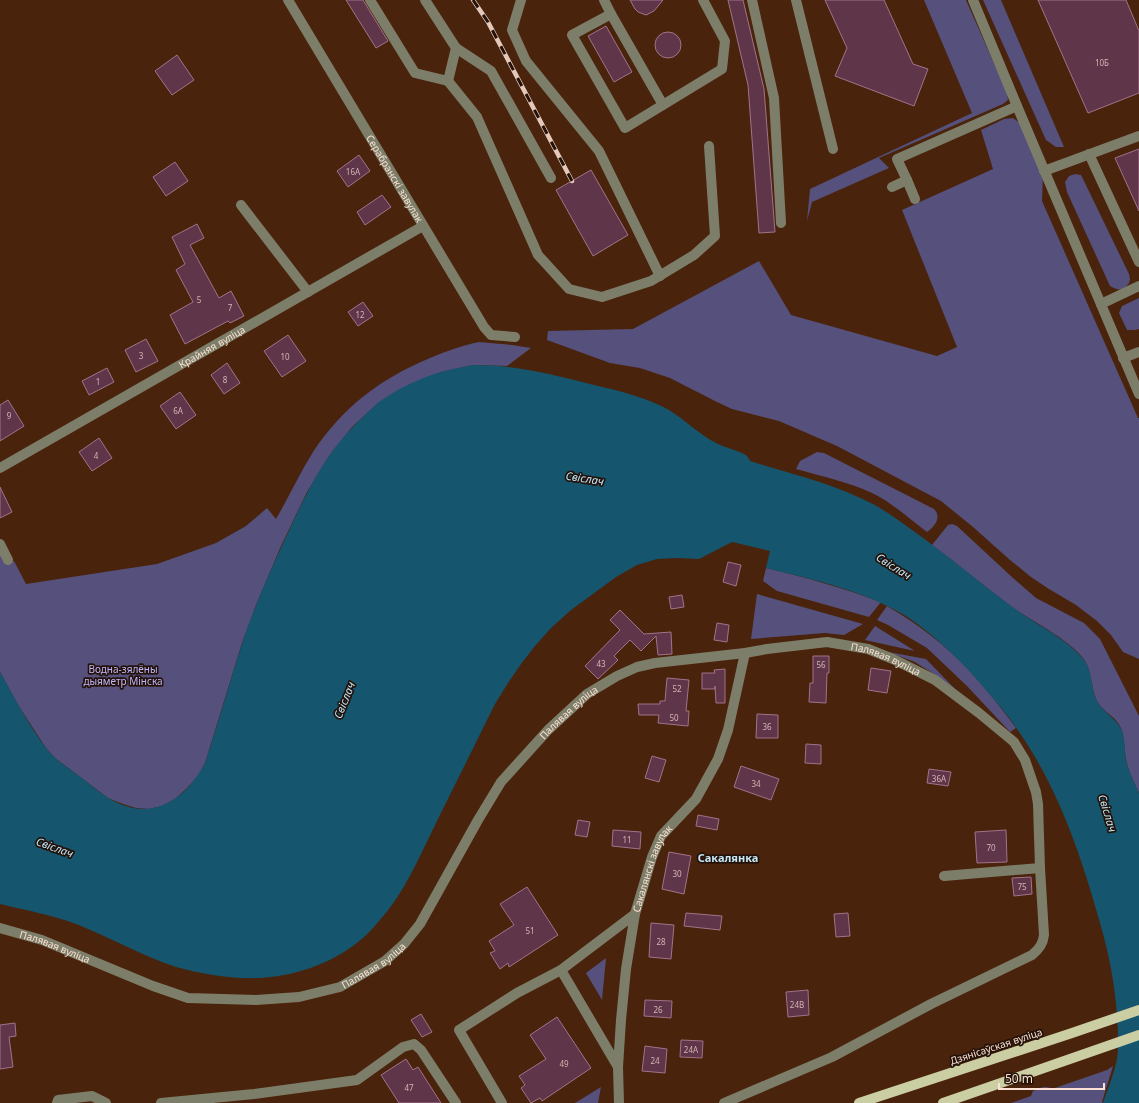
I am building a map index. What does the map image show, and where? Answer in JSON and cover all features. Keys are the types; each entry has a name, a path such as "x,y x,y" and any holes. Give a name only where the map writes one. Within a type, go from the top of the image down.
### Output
{"main road":[{"name":"Дзянісаўская вуліца","path":"859,1103 1139,1010"},
{"path":"943,1103 1139,1035"}],"street":[{"name":"Серабранскі завулак","path":"288,0 484,327 491,335 515,337"},
{"path":"370,0 415,73 448,81 476,117 538,255 569,289 602,297 651,281 694,255 715,236 709,146"},
{"path":"425,0 456,48 491,71 551,178"},
{"path":"521,0 512,30 526,61 599,151 660,276"},
{"path":"604,0 663,105"},
{"path":"611,14 572,35 625,128 722,69 725,40 703,0"},
{"path":"752,0 774,98 781,223"},
{"path":"796,0 833,149"},
{"path":"973,0 1139,394"},
{"path":"448,81 456,48"},
{"path":"915,199 897,159 1017,106"},
{"path":"1044,171 1139,136"},
{"path":"1089,154 1139,262"},
{"path":"892,187 907,180"},
{"path":"240,205 308,292"},
{"name":"Крайняя вуліца","path":"0,468 423,226"},
{"path":"1100,304 1139,286"},
{"path":"1123,358 1139,352"},
{"path":"0,544 8,560"},
{"name":"Палявая вуліца","path":"0,928 42,940 153,986 188,998 256,1000 299,996 340,987 385,961 404,944 420,924 500,782 548,730 588,694 617,676 637,667 655,663 827,642 868,649 893,659 935,680 979,713 1014,742 1026,760 1036,792 1038,804 1044,935 1043,942 1040,949 1032,955 931,1004 832,1057 724,1103"},
{"name":"Сакалянскі завулак","path":"619,1103 618,1067 621,1020 626,969 635,914 652,857 661,836 696,799 718,759 728,730 745,653"},
{"path":"944,876 1040,868"},
{"path":"502,1103 459,1030 517,994 561,970 635,914"},
{"path":"561,970 618,1067"},
{"path":"161,1103 254,1094 356,1080 403,1047 414,1044 421,1050 456,1103"},
{"path":"56,1103 58,1100 92,1096 106,1103"}],"green space":[{"path":"924,0 966,0 1007,93 1008,100 1003,104 879,158 889,168 812,202 807,221 810,189 972,113"},
{"path":"983,0 1001,0 1064,147 1056,147 1046,140"},
{"path":"1013,118 1021,124 1043,174 1042,201 1139,418 1139,659 1123,652 1111,635 1097,621 1076,605 1031,577 941,501 837,446 779,421 732,409 670,378 640,368 610,363 547,340 548,331 633,329 759,261 791,315 937,356 957,347 902,210 993,169 981,130 1004,119"},
{"path":"1075,174 1081,175 1129,274 1129,283 1123,289 1116,289 1110,286 1067,192 1065,182 1069,176"},
{"path":"1139,298 1139,329 1127,330 1119,313 1122,306"},
{"name":"Водна-зялёны дыяметр Мінска","path":"479,342 531,348 507,366 474,365 441,372 378,403 352,427 329,456 307,492 281,546 242,643 205,763 198,776 187,788 175,799 162,806 149,809 136,808 108,798 55,758 46,748 18,705 0,672 0,552 6,561 14,561 26,584 157,564 216,543 246,526 267,508 276,519 313,452 337,421 350,408 379,385 412,366 448,351"},
{"path":"817,452 824,453 934,509 937,515 935,524 927,532 893,506 872,493 844,482 796,469 800,461"},
{"path":"952,524 957,526 1036,598 1084,623 1100,639 1139,716 1139,793 1127,763 1122,730 1117,722 1098,703 1085,661 1071,646 1012,607 932,545 948,525"},
{"path":"766,568 824,583 881,602 869,617 777,591 763,581"},
{"path":"757,594 863,624 844,635 825,633 751,639"},
{"path":"887,606 921,628 953,654 978,679 1016,728 1010,732 967,686 927,648 877,620"},
{"path":"875,626 915,651 865,640"},
{"path":"888,652 926,659 957,691 915,662"},
{"path":"606,958 602,1000 586,973"},
{"path":"1113,1066 1102,1102 1103,1103 1011,1103 1031,1096 1033,1091 1040,1088 1047,1087 1052,1089 1107,1070"},
{"path":"601,1087 598,1103 575,1103"}],"water":[{"name":"Свіслач","path":"474,365 490,365 535,371 642,398 669,410 719,445 745,454 750,461 814,480 845,491 875,505 915,532 1011,606 1077,652 1087,664 1089,669 1097,702 1117,723 1122,731 1127,764 1139,793 1139,1103 1103,1103 1113,1076 1118,1054 1115,993 1106,946 1085,872 1067,822 1045,774 1032,751 1010,719 978,680 960,661 930,634 909,618 858,593 766,568 770,551 732,542 699,559 657,559 637,565 616,577 571,610 551,628 521,664 495,704 419,859 397,898 367,935 336,957 310,968 284,975 257,978 216,976 186,970 163,963 89,929 67,921 0,904 0,672 27,720 50,753 101,793 122,805 137,809 164,805 176,798 187,789 205,763 242,644 259,598 299,509 322,466 341,440 379,402 413,382 436,373"}],"building":[{"path":"346,0 363,0 388,41 376,48"},
{"path":"630,0 663,0 654,11 646,15 638,12"},
{"path":"728,0 743,0 764,89 775,232 759,233 748,85"},
{"path":"825,0 884,0 913,64 928,69 914,106 835,76 847,48"},
{"path":"1038,0 1126,0 1139,31 1139,93 1088,113"},
{"path":"606,26 632,72 614,82 588,36"},
{"path":"668,32 677,36 681,45 677,54 668,58 659,54 655,45 659,36"},
{"path":"177,55 194,80 172,95 155,71"},
{"path":"1139,149 1139,211 1115,158"},
{"path":"359,155 370,171 348,187 337,171"},
{"path":"175,162 188,181 166,196 153,177"},
{"path":"591,170 628,235 593,256 556,190"},
{"path":"382,195 391,207 365,225 357,212"},
{"path":"197,224 204,238 190,245 219,298 231,291 244,316 230,323 228,321 185,344 170,315 193,302 176,270 185,264 172,237"},
{"path":"363,302 373,316 358,326 348,312"},
{"path":"288,335 306,361 282,377 264,351"},
{"path":"146,339 158,361 136,372 125,350"},
{"path":"227,363 240,383 224,394 211,375"},
{"path":"107,368 114,382 89,395 82,381"},
{"path":"180,392 196,415 176,429 160,406"},
{"path":"8,400 24,426 0,441 0,405"},
{"path":"99,438 112,458 92,471 79,452"},
{"path":"0,487 12,512 0,518"},
{"path":"728,562 741,565 736,586 723,582"},
{"path":"682,595 684,607 671,609 669,597"},
{"path":"620,610 644,634 671,632 672,654 658,655 656,636 641,651 630,640 614,656 618,660 598,679 585,666 620,630 610,620"},
{"path":"717,623 729,625 727,642 714,640"},
{"path":"813,656 829,656 826,703 809,702 810,683 813,683"},
{"path":"871,668 891,671 887,693 868,690"},
{"path":"725,669 725,703 716,703 715,686 715,689 702,689 702,673 715,673 714,670"},
{"path":"667,678 689,680 686,711 689,711 688,726 658,723 659,715 639,715 638,704 660,704 660,701 665,701"},
{"path":"757,714 778,715 778,738 756,738"},
{"path":"806,744 821,745 821,764 805,763"},
{"path":"652,756 666,760 659,782 645,778"},
{"path":"741,766 779,779 771,800 734,787"},
{"path":"929,769 951,772 948,786 927,783"},
{"path":"698,815 719,819 717,830 696,826"},
{"path":"578,820 590,822 587,837 575,835"},
{"path":"613,830 641,832 640,849 612,846"},
{"path":"1006,830 1007,862 977,863 975,832"},
{"path":"669,852 691,856 684,894 662,889"},
{"path":"1031,877 1032,894 1014,896 1012,878"},
{"path":"527,887 558,935 509,967 508,963 500,969 490,953 495,951 489,941 514,925 500,904"},
{"path":"686,913 722,916 720,930 684,926"},
{"path":"848,913 850,936 836,937 834,914"},
{"path":"651,923 674,925 671,959 649,957"},
{"path":"808,990 809,1015 788,1017 786,992"},
{"path":"645,1000 672,1001 671,1018 644,1016"},
{"path":"421,1014 432,1032 422,1037 411,1020"},
{"path":"557,1017 591,1068 542,1101 540,1098 531,1103 521,1088 525,1085 519,1076 546,1059 530,1035"},
{"path":"15,1023 16,1036 9,1037 13,1067 0,1069 0,1025"},
{"path":"681,1040 703,1041 702,1058 680,1057"},
{"path":"645,1046 667,1049 665,1073 642,1071"},
{"path":"406,1059 413,1070 418,1067 441,1103 399,1103 381,1075"}],"railway":[{"path":"473,0 488,22 572,181"}],"district":[{"name":"Сакалянка","path":"728,857"}]}
